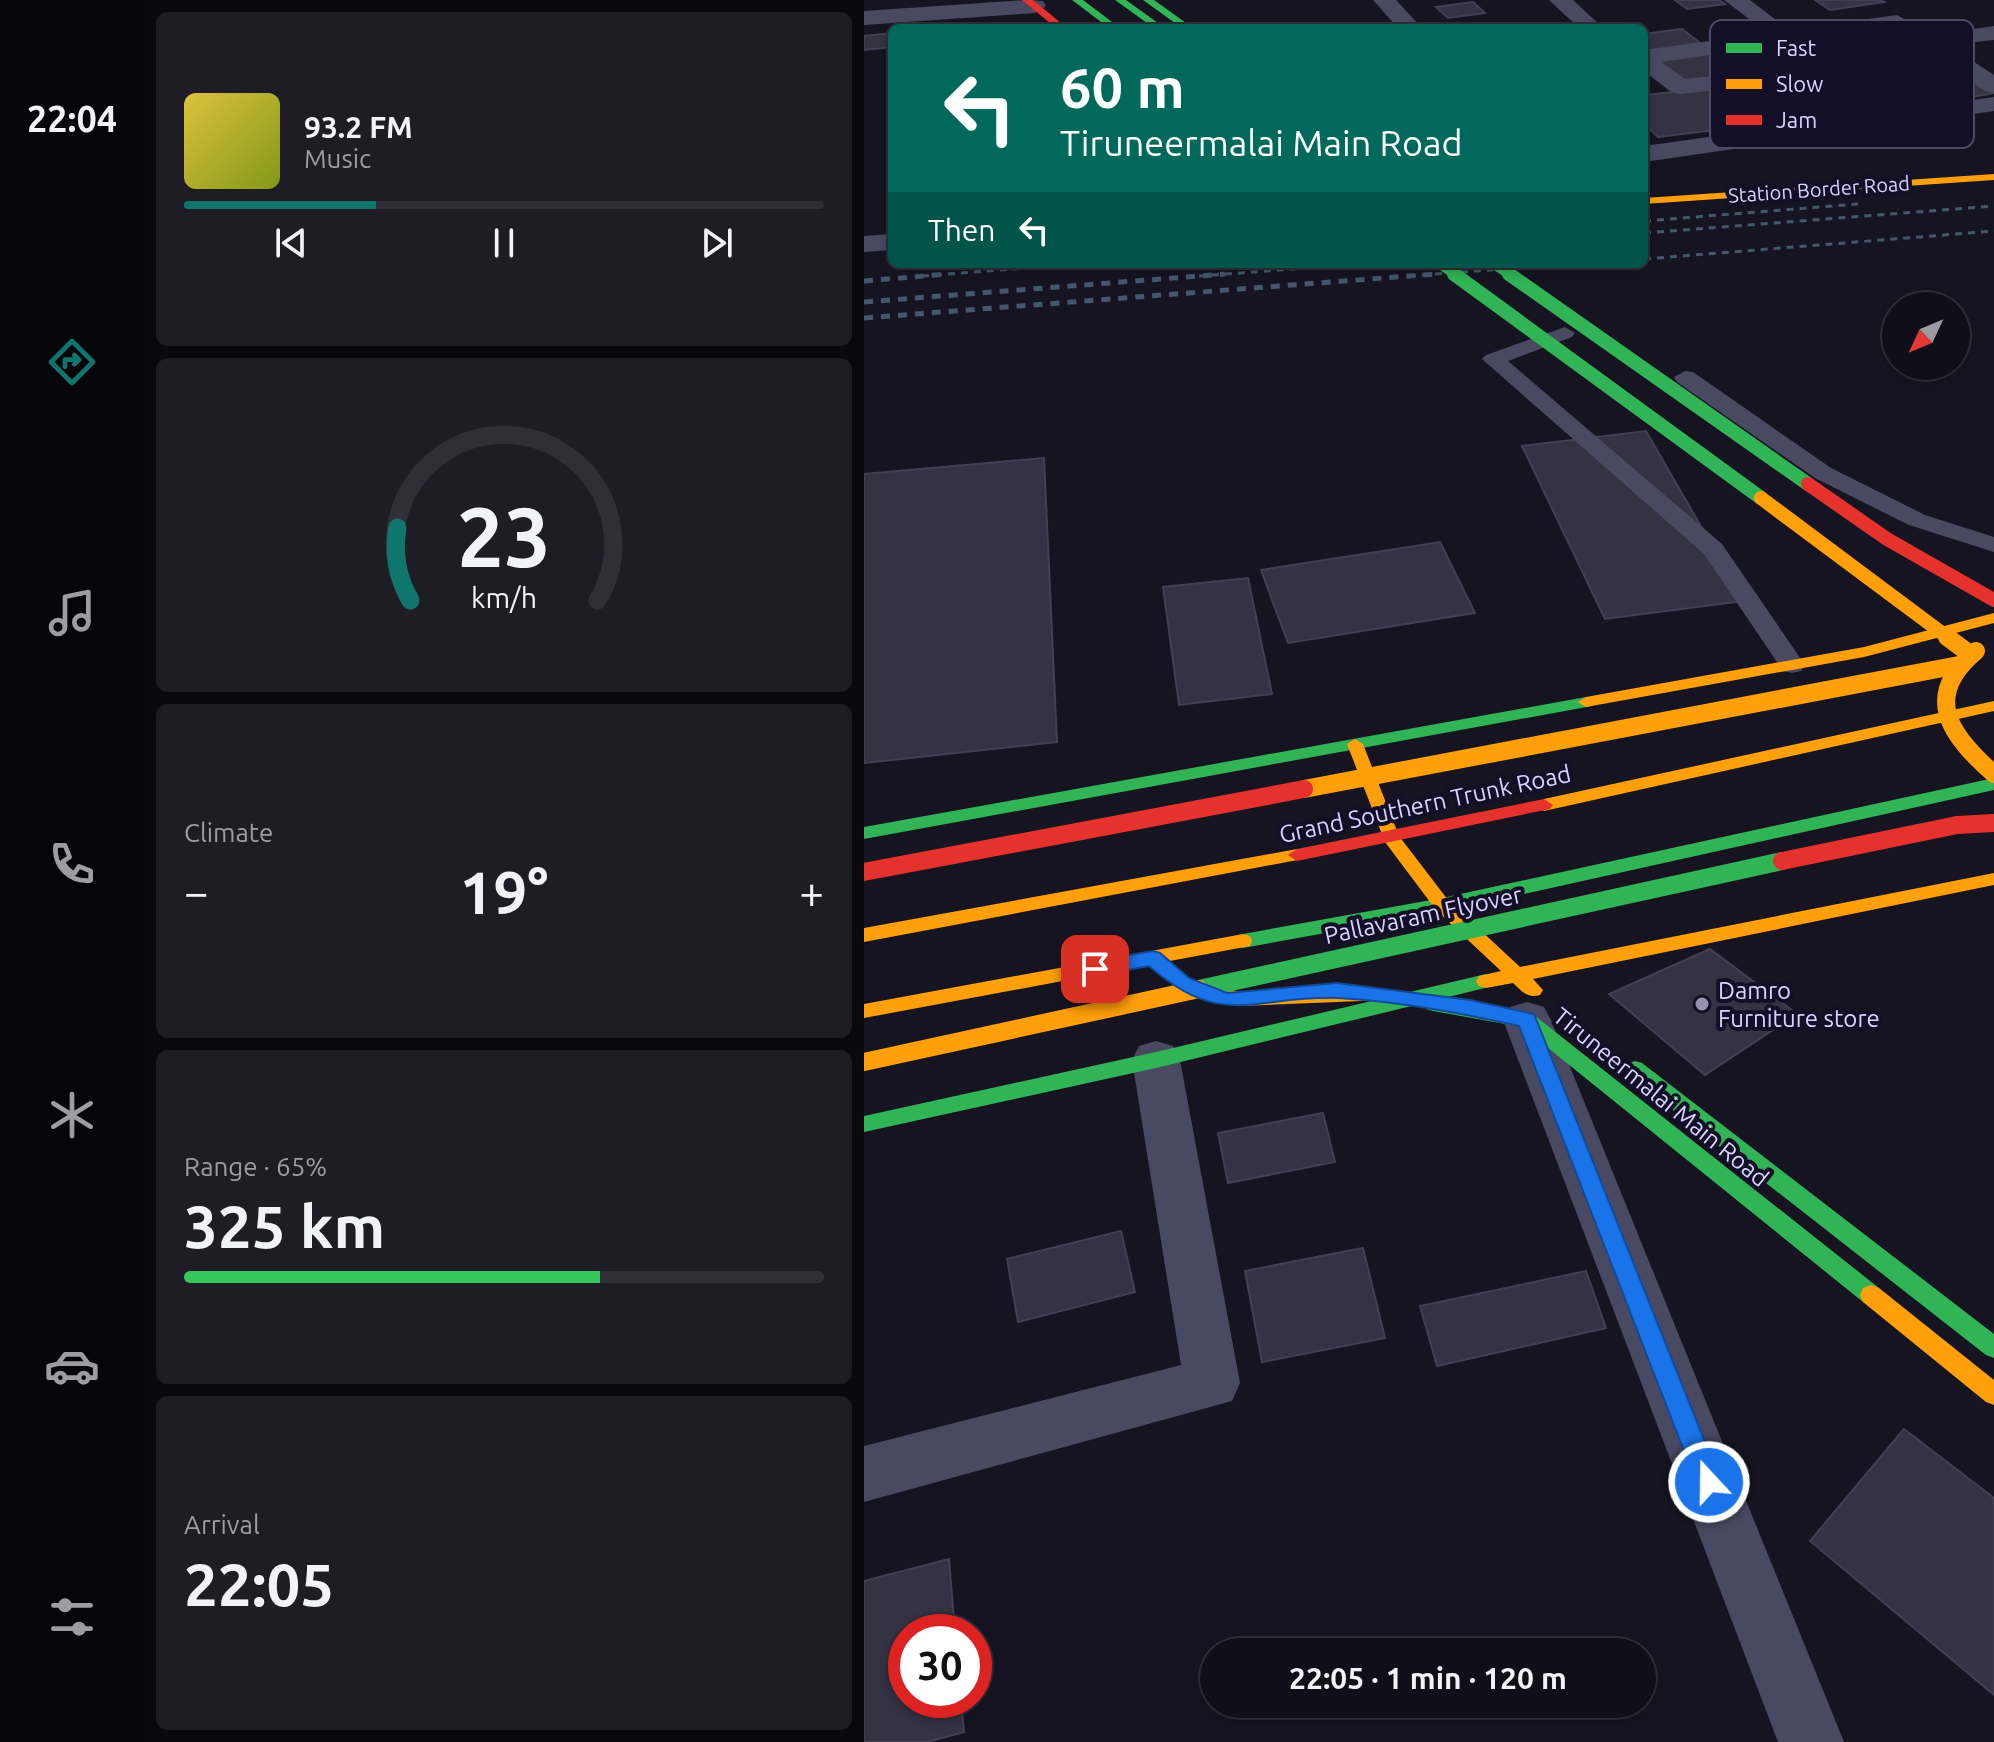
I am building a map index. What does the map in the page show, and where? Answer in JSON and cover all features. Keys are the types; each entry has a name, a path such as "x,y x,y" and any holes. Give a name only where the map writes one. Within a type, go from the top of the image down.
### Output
{"main road":[{"path":"1077,0 1110,24"},
{"path":"1120,0 1154,24"},
{"path":"1148,0 1182,24"},
{"path":"1031,3 1057,24"},
{"name":"Station Border Road","path":"1648,199 1994,177"},
{"path":"1445,268 1905,603 1965,660"},
{"path":"1500,268 1887,539 1994,600"},
{"path":"864,833 1864,652 1994,618"},
{"path":"1994,642 1965,660 1950,674 1944,700 1950,727 1971,755 1994,774"},
{"path":"864,872 1965,660"},
{"name":"Grand Southern Trunk Road","path":"864,935 1391,838 1994,706"},
{"name":"Tiruneermalai Main Road","path":"1355,744 1391,838 1442,905 1530,999 1994,1394"},
{"path":"864,1011 1442,905 1994,784"},
{"name":"Pallavaram Flyover","path":"864,1062 1794,858 1957,825 1994,823"},
{"path":"864,1124 1407,1001 1530,999 1972,881 1994,879"},
{"name":"Tiruneermalai Main Road","path":"1153,958 1182,984 1226,1000 1337,991 1470,1008 1530,999"},
{"name":"Tiruneermalai Main Road","path":"1624,1061 1994,1348"}],"street":[{"path":"1384,0 1407,24"},
{"path":"1560,0 1587,24"},
{"path":"1735,0 1765,20"},
{"path":"1886,0 1910,20"},
{"path":"864,18 1031,3"},
{"path":"1974,38 1994,33"},
{"path":"1648,57 1710,49"},
{"path":"1648,61 1680,87"},
{"path":"1974,63 1994,74"},
{"path":"1974,71 1994,86"},
{"path":"1648,91 1710,84"},
{"path":"1974,107 1994,104"},
{"path":"1648,153 1710,145"},
{"path":"864,244 888,242"},
{"path":"1530,999 1811,1742"},
{"path":"864,1474 1212,1383 1156,1060"}],"lane":[{"path":"1792,665 1713,549 1493,359 1601,320 1823,473 1917,520 1994,545"}],"building":[{"path":"1675,0 1719,0 1725,4 1687,9"},
{"path":"1815,0 1880,0 1884,2 1830,10"},
{"path":"1473,2 1485,13 1448,18 1436,7"},
{"path":"1682,29 1703,45 1648,53 1648,33"},
{"path":"888,33 888,47 864,50 864,36"},
{"path":"1710,50 1710,80 1685,83 1655,57"},
{"path":"1974,76 1994,90 1994,93 1974,97"},
{"path":"1710,89 1710,131 1658,137 1648,127 1648,95"},
{"path":"1646,431 1744,601 1605,619 1522,446"},
{"path":"1044,458 1057,742 864,763 864,474"},
{"path":"1440,542 1475,613 1288,643 1261,570"},
{"path":"1248,578 1272,694 1179,705 1163,587"},
{"name":"Damro Furniture store","path":"1710,949 1797,1014 1705,1075 1609,994"},
{"path":"1323,1113 1335,1162 1228,1183 1218,1133"},
{"path":"1121,1231 1135,1292 1018,1322 1007,1259"},
{"path":"1363,1248 1385,1338 1262,1362 1245,1271"},
{"path":"1586,1271 1606,1328 1437,1366 1420,1306"},
{"path":"1904,1429 1994,1498 1994,1695 1810,1541"},
{"path":"949,1559 954,1614 888,1614 888,1718 963,1718 964,1732 927,1742 864,1742 864,1581"}],"railway":[{"path":"1648,221 1858,204"},
{"path":"1648,233 1994,206"},
{"path":"1648,259 1994,231"},
{"path":"935,275 1027,268"},
{"path":"1203,276 1308,268"},
{"path":"1410,276 1518,268"},
{"path":"935,275 947,274"},
{"path":"1203,276 1225,274"},
{"path":"1410,276 1435,274"},
{"path":"864,281 935,275"},
{"path":"922,276 935,275"},
{"path":"1199,276 1203,276"},
{"path":"864,302 1203,276"},
{"path":"864,318 1410,276"}],"traffic: fast":[{"path":"1077,0 1110,24"},
{"path":"1120,0 1154,24"},
{"path":"1148,0 1182,24"},
{"path":"1445,268 1761,498"},
{"path":"1500,268 1808,484"},
{"path":"864,833 1586,702"},
{"path":"1243,941 1442,905 1994,784"},
{"path":"1199,989 1782,861"},
{"path":"864,1124 1156,1060 1486,981"},
{"path":"1433,1004 1527,1020 1871,1295"},
{"path":"1635,1069 1994,1348"}],"traffic: slow":[{"path":"1648,201 1994,177"},
{"path":"1761,498 1970,654"},
{"path":"1586,702 1864,652 1994,618"},
{"path":"1976,651 1958,666 1948,682 1945,698 1947,715 1965,746 1994,774"},
{"path":"1304,789 1959,665"},
{"path":"1544,805 1994,706"},
{"path":"1355,744 1391,838 1442,905 1533,990"},
{"path":"864,935 1297,855"},
{"path":"1486,981 1994,879"},
{"path":"864,1011 1243,941"},
{"path":"864,1062 1199,989"},
{"path":"1204,992 1242,999 1361,994"},
{"path":"1871,1295 1994,1394"}],"traffic: jam":[{"path":"1027,0 1057,24"},
{"path":"1808,484 1887,539 1994,600"},
{"path":"864,872 1304,789"},
{"path":"1297,855 1544,805"},
{"path":"1782,861 1957,825 1994,823"}],"place":[{"name":"Damro Furniture store","path":"1702,1004"}],"route":[{"path":"1095,969 1153,958 1182,984 1226,1000 1337,991 1470,1008 1527,1020 1709,1482"}]}
